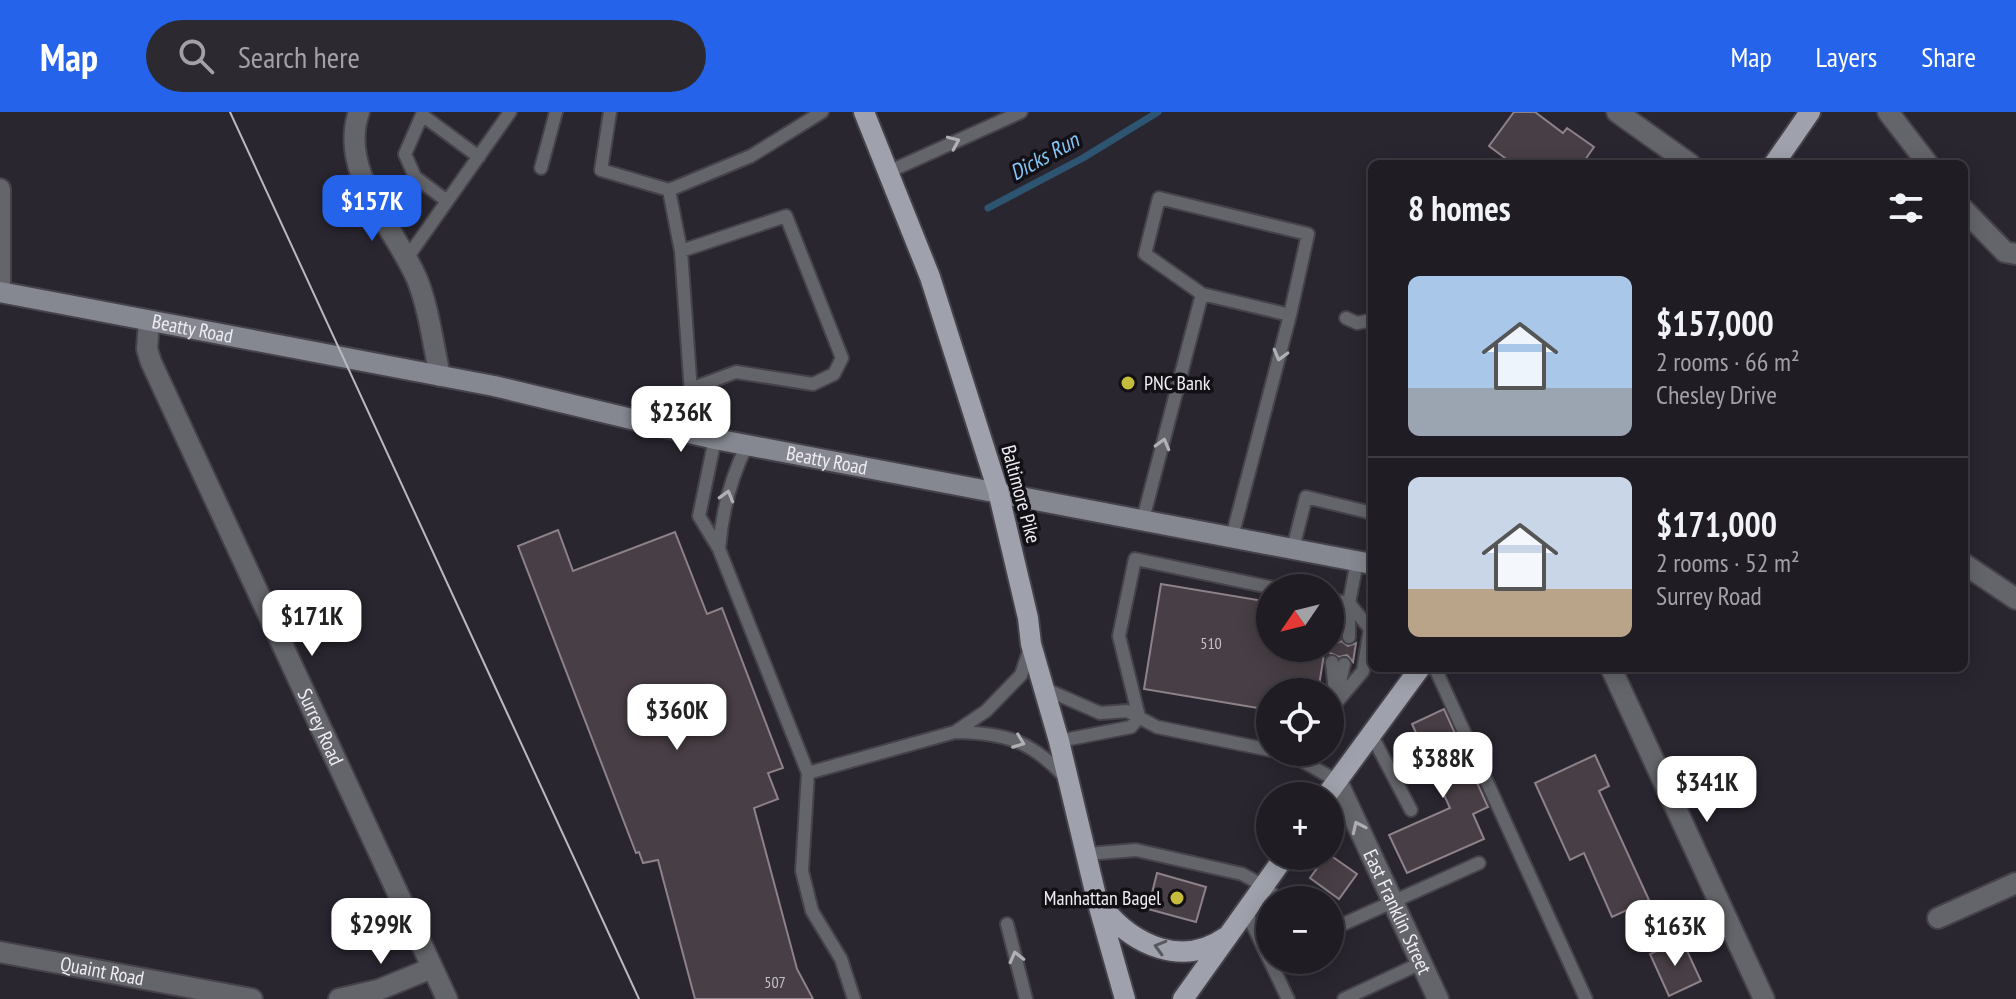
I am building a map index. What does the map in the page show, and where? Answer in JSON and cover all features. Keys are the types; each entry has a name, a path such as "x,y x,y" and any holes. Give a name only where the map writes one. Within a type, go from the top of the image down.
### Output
{"main road":[{"name":"Baltimore Pike","path":"864,112 930,277 998,491 1028,618 1031,644 1125,999"},
{"path":"1777,160 1810,112"},
{"path":"1336,782 1417,672"},
{"path":"1097,900 1119,927 1137,940 1158,948 1175,951 1213,946 1232,932"},
{"path":"1183,999 1246,911 1256,904"}],"street":[{"path":"359,112 355,142 364,181 374,204 407,258 425,307 440,376"},
{"path":"1617,112 1684,160"},
{"path":"1888,112 1925,160"},
{"path":"0,189 0,292"},
{"path":"1968,214 2005,252 2016,254"},
{"name":"Beatty Road","path":"0,292 494,386 694,435 1365,563"},
{"name":"Surrey Road","path":"149,321 147,349 151,362 447,999"},
{"path":"1968,567 2016,599"},
{"path":"1613,672 1764,999"},
{"name":"East Franklin Street","path":"1344,811 1393,903 1438,999"},
{"path":"1938,918 2016,883"},
{"name":"Quaint Road","path":"0,952 252,999"},
{"path":"339,999 378,990 432,968"}],"lane":[{"path":"407,258 510,112"},
{"path":"541,168 556,112"},
{"path":"610,112 601,170 669,190 751,156 822,112"},
{"path":"888,172 1021,112"},
{"path":"447,201 415,177 405,154 422,115 479,157"},
{"path":"669,190 681,251 694,435"},
{"path":"1232,537 1290,315 1308,234 1159,198 1145,254 1202,294 1290,315"},
{"path":"681,251 786,216 842,358 834,374 813,384 736,372 693,388"},
{"path":"1143,519 1202,294"},
{"path":"1346,318 1357,323 1368,321"},
{"path":"715,439 699,516 719,549 808,773 802,871 812,911 841,959 854,999"},
{"path":"719,549 722,513 733,473 747,445"},
{"path":"1293,548 1306,497 1368,512"},
{"path":"1139,717 1119,636 1135,559 1256,584"},
{"path":"1344,627 1349,603 1365,563"},
{"path":"1344,602 1349,603 1368,627"},
{"path":"1344,693 1363,671 1368,641"},
{"path":"955,732 986,711 1021,675 1031,644"},
{"path":"1336,678 1338,663"},
{"path":"1437,672 1586,999"},
{"path":"1043,688 1100,713 1127,711 1157,727 1256,747"},
{"path":"1059,741 1131,727 1139,717"},
{"path":"808,773 955,732 992,733 1026,743 1046,756 1069,781"},
{"path":"1371,734 1411,810"},
{"path":"1308,766 1325,782"},
{"path":"1087,854 1136,850 1242,874 1261,886"},
{"path":"1344,924 1479,863"},
{"path":"1246,911 1288,999"},
{"path":"1007,924 1026,999"},
{"path":"1344,999 1421,963"}],"building":[{"path":"1514,112 1535,112 1563,133 1567,128 1594,147 1585,160 1508,160 1489,146"},
{"path":"558,530 573,571 675,532 707,614 722,608 783,768 768,773 778,799 754,808 797,969 813,999 695,999 658,860 643,863 639,852 636,853 518,546"},
{"path":"1161,584 1256,600 1256,662 1323,662 1320,678 1256,678 1256,708 1144,689"},
{"path":"1344,643 1348,646 1356,643 1353,662 1344,656"},
{"path":"1444,709 1488,807 1473,814 1484,839 1407,873 1389,835 1450,808 1412,724"},
{"path":"1595,755 1609,786 1599,791 1649,900 1612,917 1584,853 1570,860 1535,783"},
{"path":"1344,865 1357,874 1344,892 1344,886 1321,886 1310,878 1316,870 1344,870"},
{"name":"Manhattan Bagel","path":"1157,873 1206,887 1196,922 1148,909"},
{"path":"1682,940 1701,981 1669,996 1650,954"}],"waterway":[{"name":"Dicks Run","path":"988,208 1083,158 1158,112"}],"tram line":[{"path":"230,112 639,999"}],"place":[{"name":"PNC Bank","path":"1128,383"},
{"name":"Manhattan Bagel","path":"1177,898"}]}
